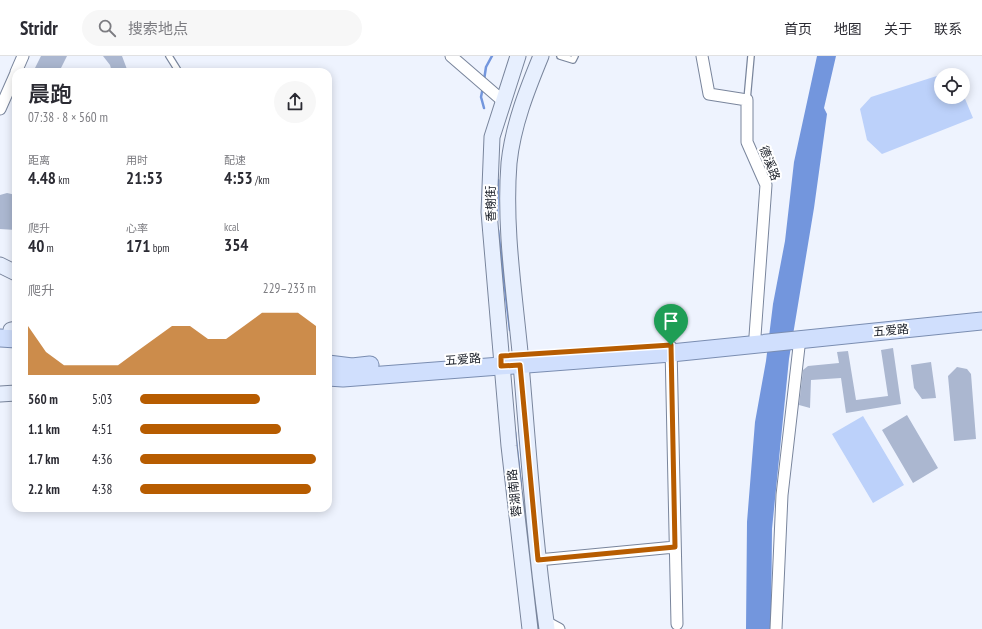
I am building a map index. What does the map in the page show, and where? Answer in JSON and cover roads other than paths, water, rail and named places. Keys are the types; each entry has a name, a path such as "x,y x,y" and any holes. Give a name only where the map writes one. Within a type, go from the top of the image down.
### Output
{"main road":[{"name":"香榭街","path":"501,361 489,212 492,137 499,97 518,56"},
{"name":"蓉湖南路","path":"541,56 527,90 516,124 510,161 508,197 512,289 520,359 538,560 551,627"},
{"name":"五爱路","path":"801,335 982,313"},
{"name":"五爱路","path":"332,377 343,378 520,359 671,349 761,337 982,321"},
{"name":"蓉湖南路","path":"501,361 517,522 530,626"},
{"name":"五爱路","path":"332,364 352,366 501,361"},
{"path":"530,626 551,627"}],"street":[{"path":"18,68 23,56"},
{"path":"451,56 499,97"},
{"path":"702,56 709,94 747,100"},
{"path":"0,109 12,81"},
{"name":"德溪路","path":"747,100 747,142 766,185 761,337"},
{"path":"776,629 782,495 801,335"},
{"path":"671,349 677,624"},
{"path":"538,560 675,547"}],"lane":[{"path":"170,56 177,68"},
{"path":"560,56 573,60 575,56"},
{"path":"747,100 751,56"}],"water":[{"path":"817,56 836,56 824,108 827,114 814,208 789,359 772,529 771,629 746,629 747,522 755,422 766,361 773,304 785,241 794,162"}],"waterway":[{"path":"484,80 486,67 492,56"},
{"path":"483,87 481,97 484,108"},
{"path":"497,221 498,180"},
{"path":"498,230 510,330"},
{"path":"515,432 521,486"},
{"path":"531,571 536,614"}]}
